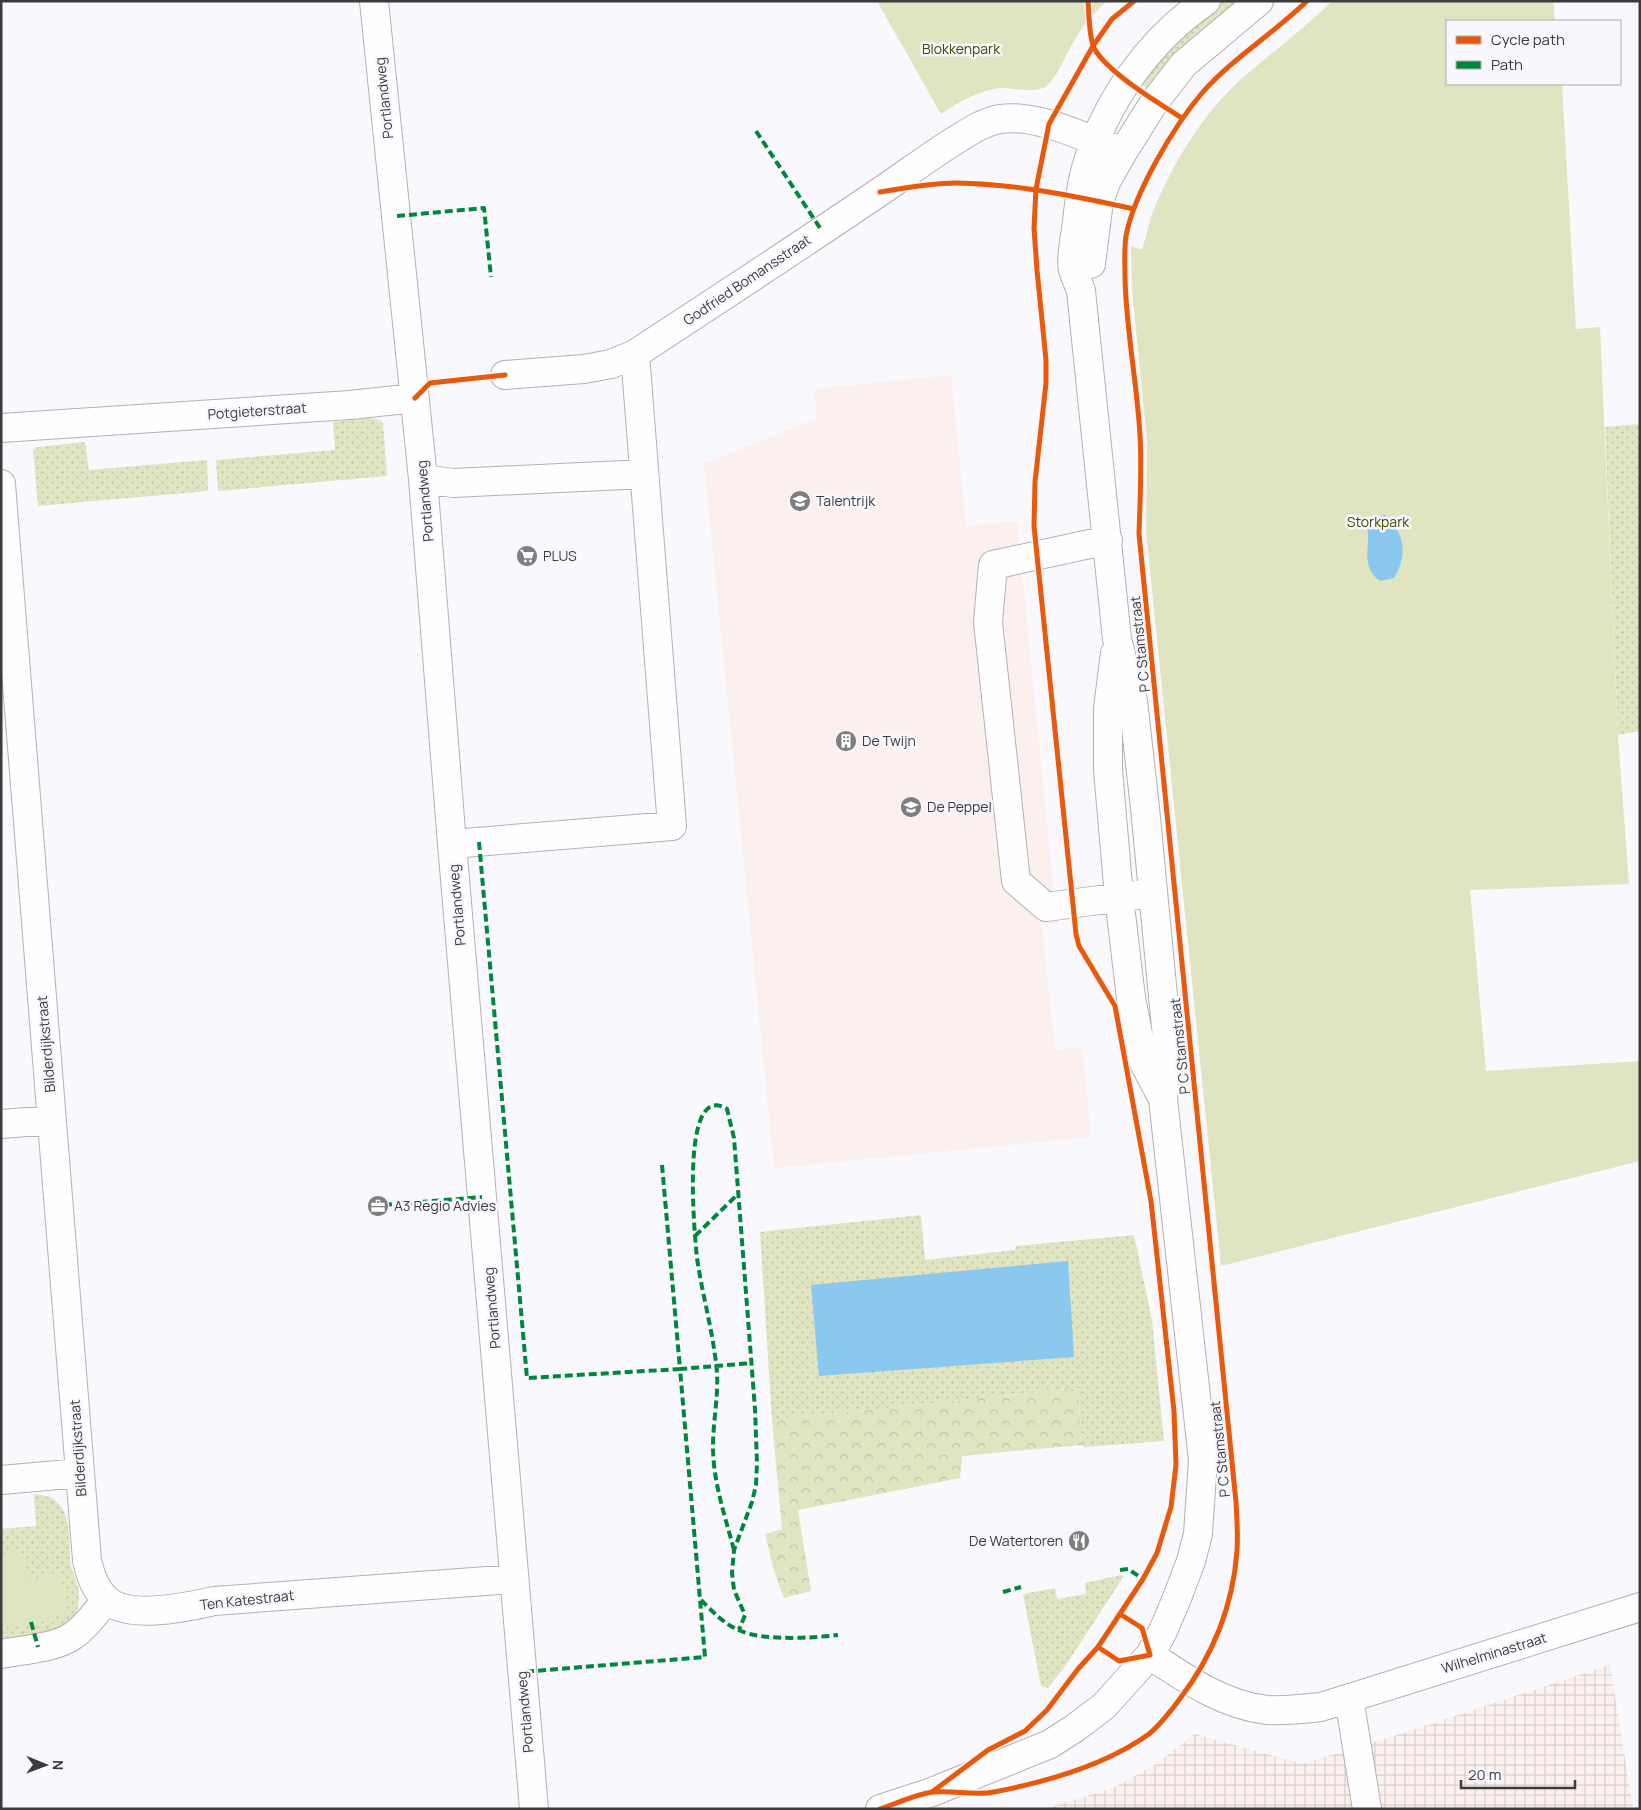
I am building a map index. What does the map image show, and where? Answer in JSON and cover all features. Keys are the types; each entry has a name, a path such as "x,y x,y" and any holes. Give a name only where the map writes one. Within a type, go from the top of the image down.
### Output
{"street":[{"name":"Portlandweg","path":"374,1 424,479 452,844 534,1809"},
{"path":"1206,1 1163,36 1138,66 1105,118 1095,142 1122,152 1155,102 1184,64 1259,1"},
{"name":"Godfried Bomansstraat","path":"506,375 584,369 611,364 635,354 873,197 936,152 984,123 1000,119 1020,118 1049,124 1095,142"},
{"name":"P C Stamstraat","path":"880,1809 932,1792 1050,1744 1104,1706 1150,1655 1163,1632 1192,1562 1198,1534 1203,1460 1163,1099 1168,1048 1153,893 1133,701 1117,639 1081,291 1072,268 1080,198 1086,168 1095,142"},
{"name":"P C Stamstraat","path":"1081,291 1091,266 1099,201 1107,180 1122,152"},
{"path":"452,844 672,826 635,354"},
{"name":"Potgieterstraat","path":"1,428 350,405 415,398"},
{"path":"424,479 453,483 644,474"},
{"name":"Bilderdijkstraat","path":"1,484 13,779 52,1120 86,1560 96,1587 106,1600"},
{"path":"1108,540 993,565 988,622 1016,881 1046,906 1153,893"},
{"name":"P C Stamstraat","path":"1117,639 1108,708 1108,770 1119,897 1131,998 1142,1053 1144,1062 1163,1099"},
{"path":"1,1124 52,1120"},
{"path":"1,1480 80,1473"},
{"name":"Ten Katestraat","path":"106,1600 130,1610 146,1610 186,1607 214,1601 514,1579"},
{"path":"1,1654 58,1643 72,1637 84,1627 106,1600"},
{"name":"Wilhelminastraat","path":"1150,1655 1200,1687 1230,1701 1266,1710 1294,1710 1321,1707 1640,1607"},
{"path":"1349,1698 1367,1809"}],"shaded area":[{"path":"951,375 966,526 1017,521 1057,923 1042,925 1055,1050 1082,1047 1091,1137 774,1168 704,464 817,418 814,389"},
{"path":"1610,1665 1633,1809 1044,1809 1113,1788 1155,1765 1195,1734 1302,1764"}],"green space":[{"name":"Blokkenpark","path":"877,1 1107,1 1082,28 1056,74 1045,87 1034,90 991,89 955,105 941,114"},
{"path":"1221,1 1244,1 1150,89 1138,83 1206,12"},
{"name":"Storkpark","path":"1332,1 1553,1 1555,20 1446,20 1446,85 1562,85 1576,329 1600,327 1618,735 1629,884 1470,890 1486,1071 1640,1061 1640,1161 1221,1266 1146,531 1147,441 1132,289 1131,246 1142,250 1152,214 1164,186 1181,154 1212,109 1237,83 1309,23"},
{"path":"368,418 377,419 383,423 387,476 218,491 216,460 335,450 333,422"},
{"path":"1640,424 1640,731 1618,735 1605,427"},
{"path":"85,442 89,470 207,460 208,491 38,506 33,450 38,447"},
{"path":"921,1215 925,1260 1015,1250 1016,1246 1134,1235 1152,1320 1164,1441 1084,1447 1082,1445 1078,1388 772,1420 760,1232"},
{"path":"1078,1388 1082,1445 962,1456 960,1478 798,1510 811,1591 784,1598 774,1571 765,1534 782,1529 772,1420"},
{"path":"34,1494 53,1499 63,1509 68,1524 71,1566 79,1591 78,1608 68,1626 1,1647 1,1529 36,1526"},
{"path":"21,1550 29,1581 59,1573 68,1613 1,1629 1,1555"},
{"path":"1121,1575 1124,1576 1066,1665 1048,1688 1041,1686 1023,1594 1055,1588 1057,1599 1086,1594 1085,1583"}],"water":[{"path":"1385,515 1397,529 1403,553 1394,578 1380,581 1373,575 1368,561 1368,531 1366,523 1370,519"},
{"path":"1068,1261 1074,1357 819,1376 811,1285"}],"marked path":[{"path":"756,131 822,231"},
{"path":"397,216 484,208 491,277"},
{"path":"479,842 527,1378 680,1369 705,1657 522,1672"},
{"path":"734,1550 715,1473 713,1446 717,1373 697,1258 694,1222 693,1165 696,1138 702,1117 712,1106 727,1109 734,1138 755,1409 756,1485 752,1502 734,1550 732,1573 734,1590 745,1615 739,1630"},
{"path":"662,1165 680,1369 752,1363"},
{"path":"695,1236 737,1195"},
{"path":"384,1205 482,1197"},
{"path":"1120,1570 1128,1569 1143,1579"},
{"path":"1003,1592 1021,1587"},
{"path":"701,1600 730,1625 751,1634 789,1638 838,1635"},
{"path":"31,1622 38,1647"}],"cycle path":[{"path":"1088,1 1091,38 1094,48 1101,57 1121,77 1182,118"},
{"path":"932,1792 988,1750 1025,1731 1047,1710 1078,1669 1098,1647 1143,1579 1157,1553 1171,1507 1176,1465 1174,1411 1151,1201 1115,1006 1079,946 1076,934 1034,526 1035,482 1046,383 1046,360 1034,228 1036,189 1049,124 1093,46 1112,19 1134,1"},
{"path":"880,1809 914,1796 928,1793 987,1793 1034,1783 1075,1771 1114,1755 1132,1745 1157,1727 1191,1684 1219,1630 1231,1591 1237,1551 1236,1502 1139,534 1140,435 1127,317 1125,246 1130,219 1137,200 1179,123 1214,80 1307,1"},
{"path":"880,192 937,184 979,184 1046,192 1134,209"},
{"path":"415,398 430,383 505,375"},
{"path":"1098,1647 1119,1661 1150,1655 1142,1628 1120,1614"}],"place":[{"name":"Talentrijk","path":"800,501"},
{"name":"PLUS","path":"527,556"},
{"name":"De Twijn","path":"846,741"},
{"name":"De Peppel","path":"911,807"},
{"name":"A3 Regio Advies","path":"378,1206"},
{"name":"De Watertoren","path":"1079,1541"}]}
